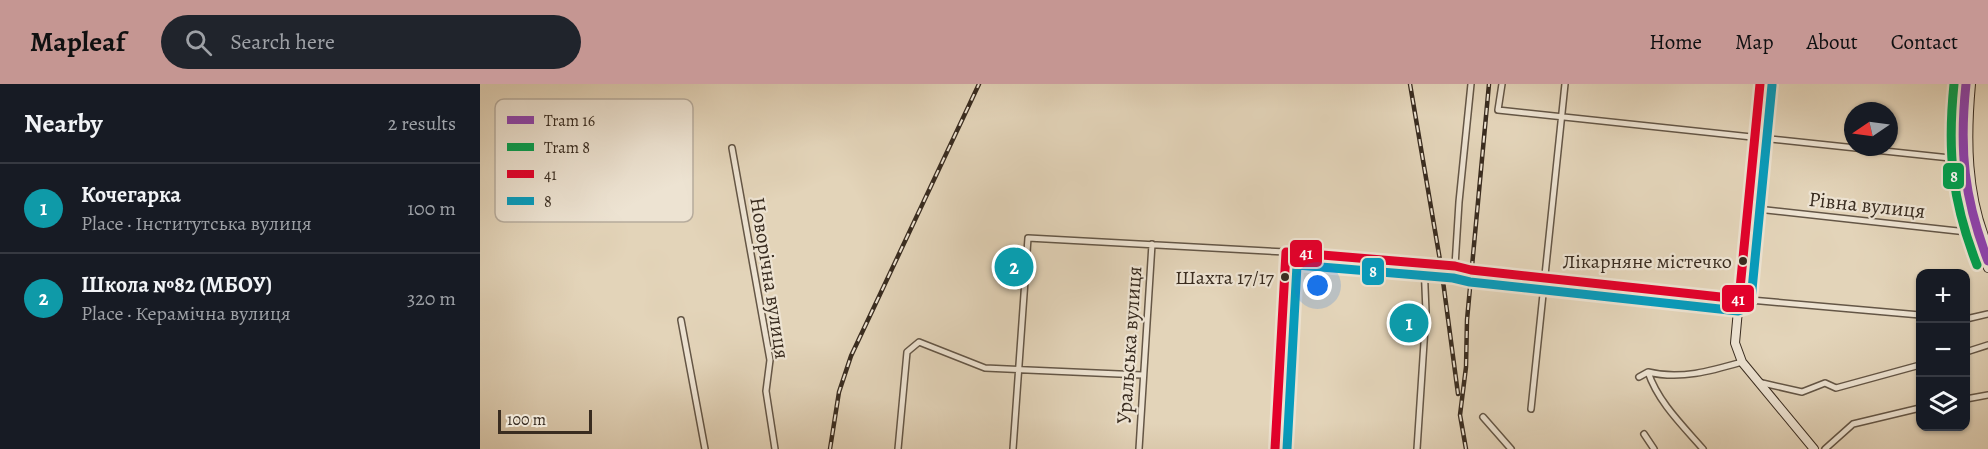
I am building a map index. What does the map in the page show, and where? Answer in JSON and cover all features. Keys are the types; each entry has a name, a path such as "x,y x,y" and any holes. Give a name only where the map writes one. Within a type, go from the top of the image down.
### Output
{"main road":[{"path":"1760,84 1735,343 1742,362 1814,449"},
{"path":"1963,84 1958,158 1964,199 1988,268"},
{"path":"1971,84 1969,160 1974,199 1988,246"},
{"path":"1275,449 1286,252 1455,266 1471,270 1739,299"}],"street":[{"path":"1455,266 1471,84"},
{"path":"1502,84 1498,110 1969,160"},
{"path":"1531,409 1565,84"},
{"name":"Новорічна вулиця","path":"732,148 770,360 765,391 776,449"},
{"name":"Рівна вулиця","path":"1748,208 1983,234"},
{"path":"1013,449 1028,238 1286,252"},
{"name":"Уральська вулиця","path":"1139,449 1152,244"},
{"path":"1417,449 1426,312 1424,263"},
{"path":"1739,299 1916,315"},
{"path":"1970,318 1988,314"},
{"path":"681,320 705,449"},
{"path":"898,449 907,352 919,342 985,368 1143,375"},
{"path":"1970,350 1988,345"},
{"path":"1639,377 1648,372 1661,376 1701,374 1742,362"},
{"path":"1758,382 1802,392 1825,383 1836,388 1916,366"},
{"path":"1648,372 1652,383 1672,414 1703,449"},
{"path":"1970,398 1988,395"},
{"path":"1825,449 1853,424 1916,409"},
{"path":"1483,417 1511,449"},
{"path":"1644,434 1654,449"}],"railway":[{"path":"830,449 839,392 851,356 979,84"},
{"path":"1410,84 1441,266 1458,394"},
{"path":"1466,449 1460,415 1489,84"}],"tram line":[{"name":"8","path":"1954,84 1951,132 1954,176 1962,219 1977,265"},
{"name":"16","path":"1966,84 1963,131 1965,174 1973,216 1988,261"}],"transit line":[{"name":"41","path":"1275,449 1286,252 1455,266 1471,270 1739,299 1760,84"},
{"name":"8","path":"1287,449 1297,265 1453,278 1470,282 1738,311 1747,308 1751,300 1772,85"}],"place":[{"name":"Лікарняне містечко","path":"1743,261"},
{"name":"Школа №82 (МБОУ)","path":"1014,267"},
{"name":"Шахта 17/17","path":"1285,277"},
{"name":"Кочегарка","path":"1409,323"}]}
